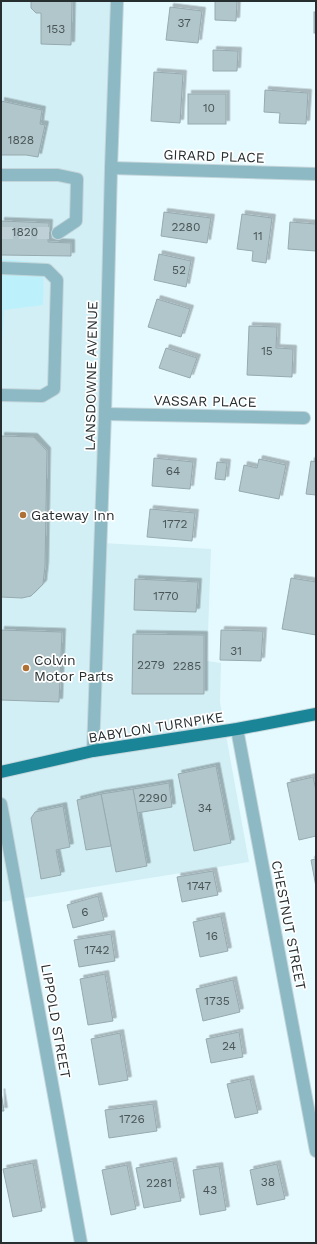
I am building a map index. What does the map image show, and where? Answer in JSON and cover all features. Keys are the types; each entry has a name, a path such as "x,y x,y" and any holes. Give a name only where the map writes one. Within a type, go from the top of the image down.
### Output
{"main road":[{"name":"BABYLON TURNPIKE","path":"1,772 93,751 237,729 316,714"}],"street":[{"name":"LANSDOWNE AVENUE","path":"93,751 105,414 117,1"},
{"name":"GIRARD PLACE","path":"111,168 316,174"},
{"path":"1,175 58,175 77,178 76,221 58,233"},
{"path":"1,268 47,270 57,280 54,389 42,396 1,395"},
{"name":"VASSAR PLACE","path":"105,414 304,418"},
{"name":"CHESTNUT STREET","path":"237,729 316,1151"},
{"name":"LIPPOLD STREET","path":"1,804 81,1243"}],"shaded area":[{"path":"1,1 121,1 103,543 211,549 207,661 221,663 220,702 249,862 1,902"},
{"path":"1,259 44,263 43,305 4,310 1,362"}],"building":[{"path":"31,1 72,1 71,45 41,44 41,13 36,13 31,8"},
{"path":"215,1 237,1 236,21 215,20"},
{"path":"170,7 202,11 198,43 166,40"},
{"path":"314,12 316,12 316,33 314,33"},
{"path":"213,50 238,51 237,71 213,71"},
{"path":"154,72 183,74 180,123 151,121"},
{"path":"265,90 308,93 306,124 279,123 280,113 264,112"},
{"path":"188,94 226,94 226,124 188,124"},
{"path":"1,101 42,110 40,124 45,125 38,157 26,155 1,155"},
{"path":"164,212 211,218 207,243 161,236"},
{"path":"242,214 272,218 266,263 252,261 253,251 237,249"},
{"path":"1,221 49,223 48,242 71,243 71,256 1,255"},
{"path":"290,222 316,224 316,251 288,249"},
{"path":"159,254 191,261 186,287 154,280"},
{"path":"157,299 190,309 181,337 148,327"},
{"path":"249,326 277,327 276,348 293,349 292,377 247,375"},
{"path":"166,348 197,358 190,378 159,368"},
{"name":"Gateway Inn","path":"1,436 34,437 47,451 45,566 43,584 31,596 22,598 1,597"},
{"path":"154,458 193,462 190,489 152,486"},
{"path":"259,459 286,465 279,499 239,491 244,465 257,468"},
{"path":"311,461 316,462 316,495 306,494"},
{"path":"217,462 227,463 225,480 215,479"},
{"path":"150,509 195,513 192,541 147,537"},
{"path":"291,578 316,582 316,635 282,629"},
{"path":"135,579 198,582 196,612 134,610"},
{"path":"1,630 62,632 59,702 1,700"},
{"path":"221,630 263,631 261,661 220,660"},
{"path":"133,634 204,635 204,694 132,694"},
{"path":"216,766 231,843 194,851 178,774"},
{"path":"313,777 316,790 316,836 299,840 287,783"},
{"path":"169,783 172,807 137,813 133,789"},
{"path":"133,789 147,866 116,872 101,794"},
{"path":"101,794 111,846 86,850 77,800"},
{"path":"63,806 70,847 56,850 61,875 41,879 31,818 35,812"},
{"path":"316,859 316,887 311,860"},
{"path":"213,871 218,895 182,902 177,877"},
{"path":"98,896 104,920 73,928 67,905"},
{"path":"221,916 228,951 200,957 193,922"},
{"path":"111,934 115,961 79,967 74,940"},
{"path":"105,974 113,1021 88,1025 80,979"},
{"path":"233,980 240,1012 203,1021 196,989"},
{"path":"239,1032 243,1057 211,1063 206,1039"},
{"path":"120,1033 128,1080 99,1085 91,1039"},
{"path":"250,1079 258,1113 235,1118 227,1084"},
{"path":"1,1092 4,1111 1,1111"},
{"path":"153,1104 157,1131 109,1138 105,1110"},
{"path":"173,1161 181,1201 144,1208 136,1168"},
{"path":"33,1163 42,1211 13,1217 3,1169"},
{"path":"277,1164 285,1199 257,1205 250,1170"},
{"path":"127,1165 136,1209 111,1215 102,1170"},
{"path":"219,1166 226,1210 200,1215 193,1170"}],"tunnel":[{"path":"1,233 58,233"}],"place":[{"name":"Gateway Inn","path":"23,515"},
{"name":"Colvin Motor Parts","path":"26,668"}]}
